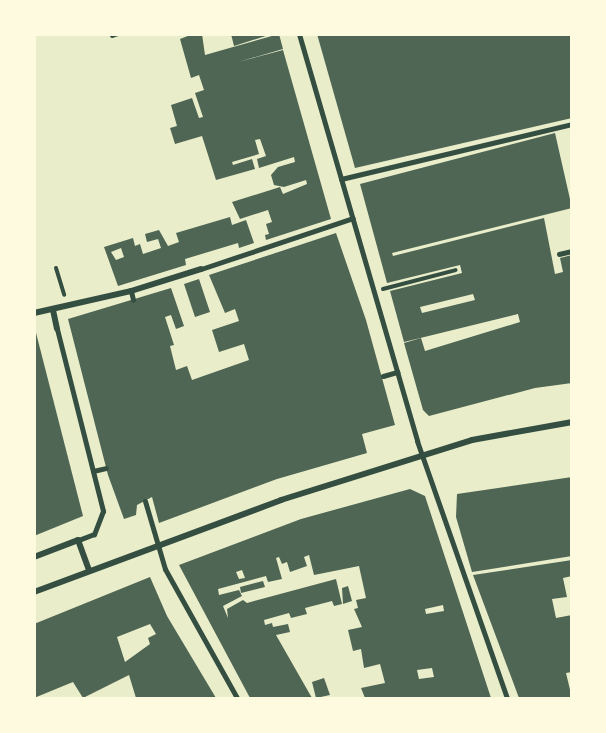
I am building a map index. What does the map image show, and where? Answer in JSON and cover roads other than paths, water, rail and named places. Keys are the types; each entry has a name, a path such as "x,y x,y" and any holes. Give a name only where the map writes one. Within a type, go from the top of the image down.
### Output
{"street":[{"path":"299,34 422,456 507,699"},
{"path":"341,179 572,124"},
{"path":"34,313 131,291 353,218"},
{"path":"131,291 133,300"},
{"path":"34,556 94,534 103,511 52,310"},
{"path":"383,376 397,372"},
{"path":"34,592 157,544 280,500 492,435 572,422"},
{"path":"93,471 106,468"},
{"path":"145,501 165,569 237,699"},
{"path":"78,540 89,570"}],"lane":[{"path":"559,254 572,251"}]}
